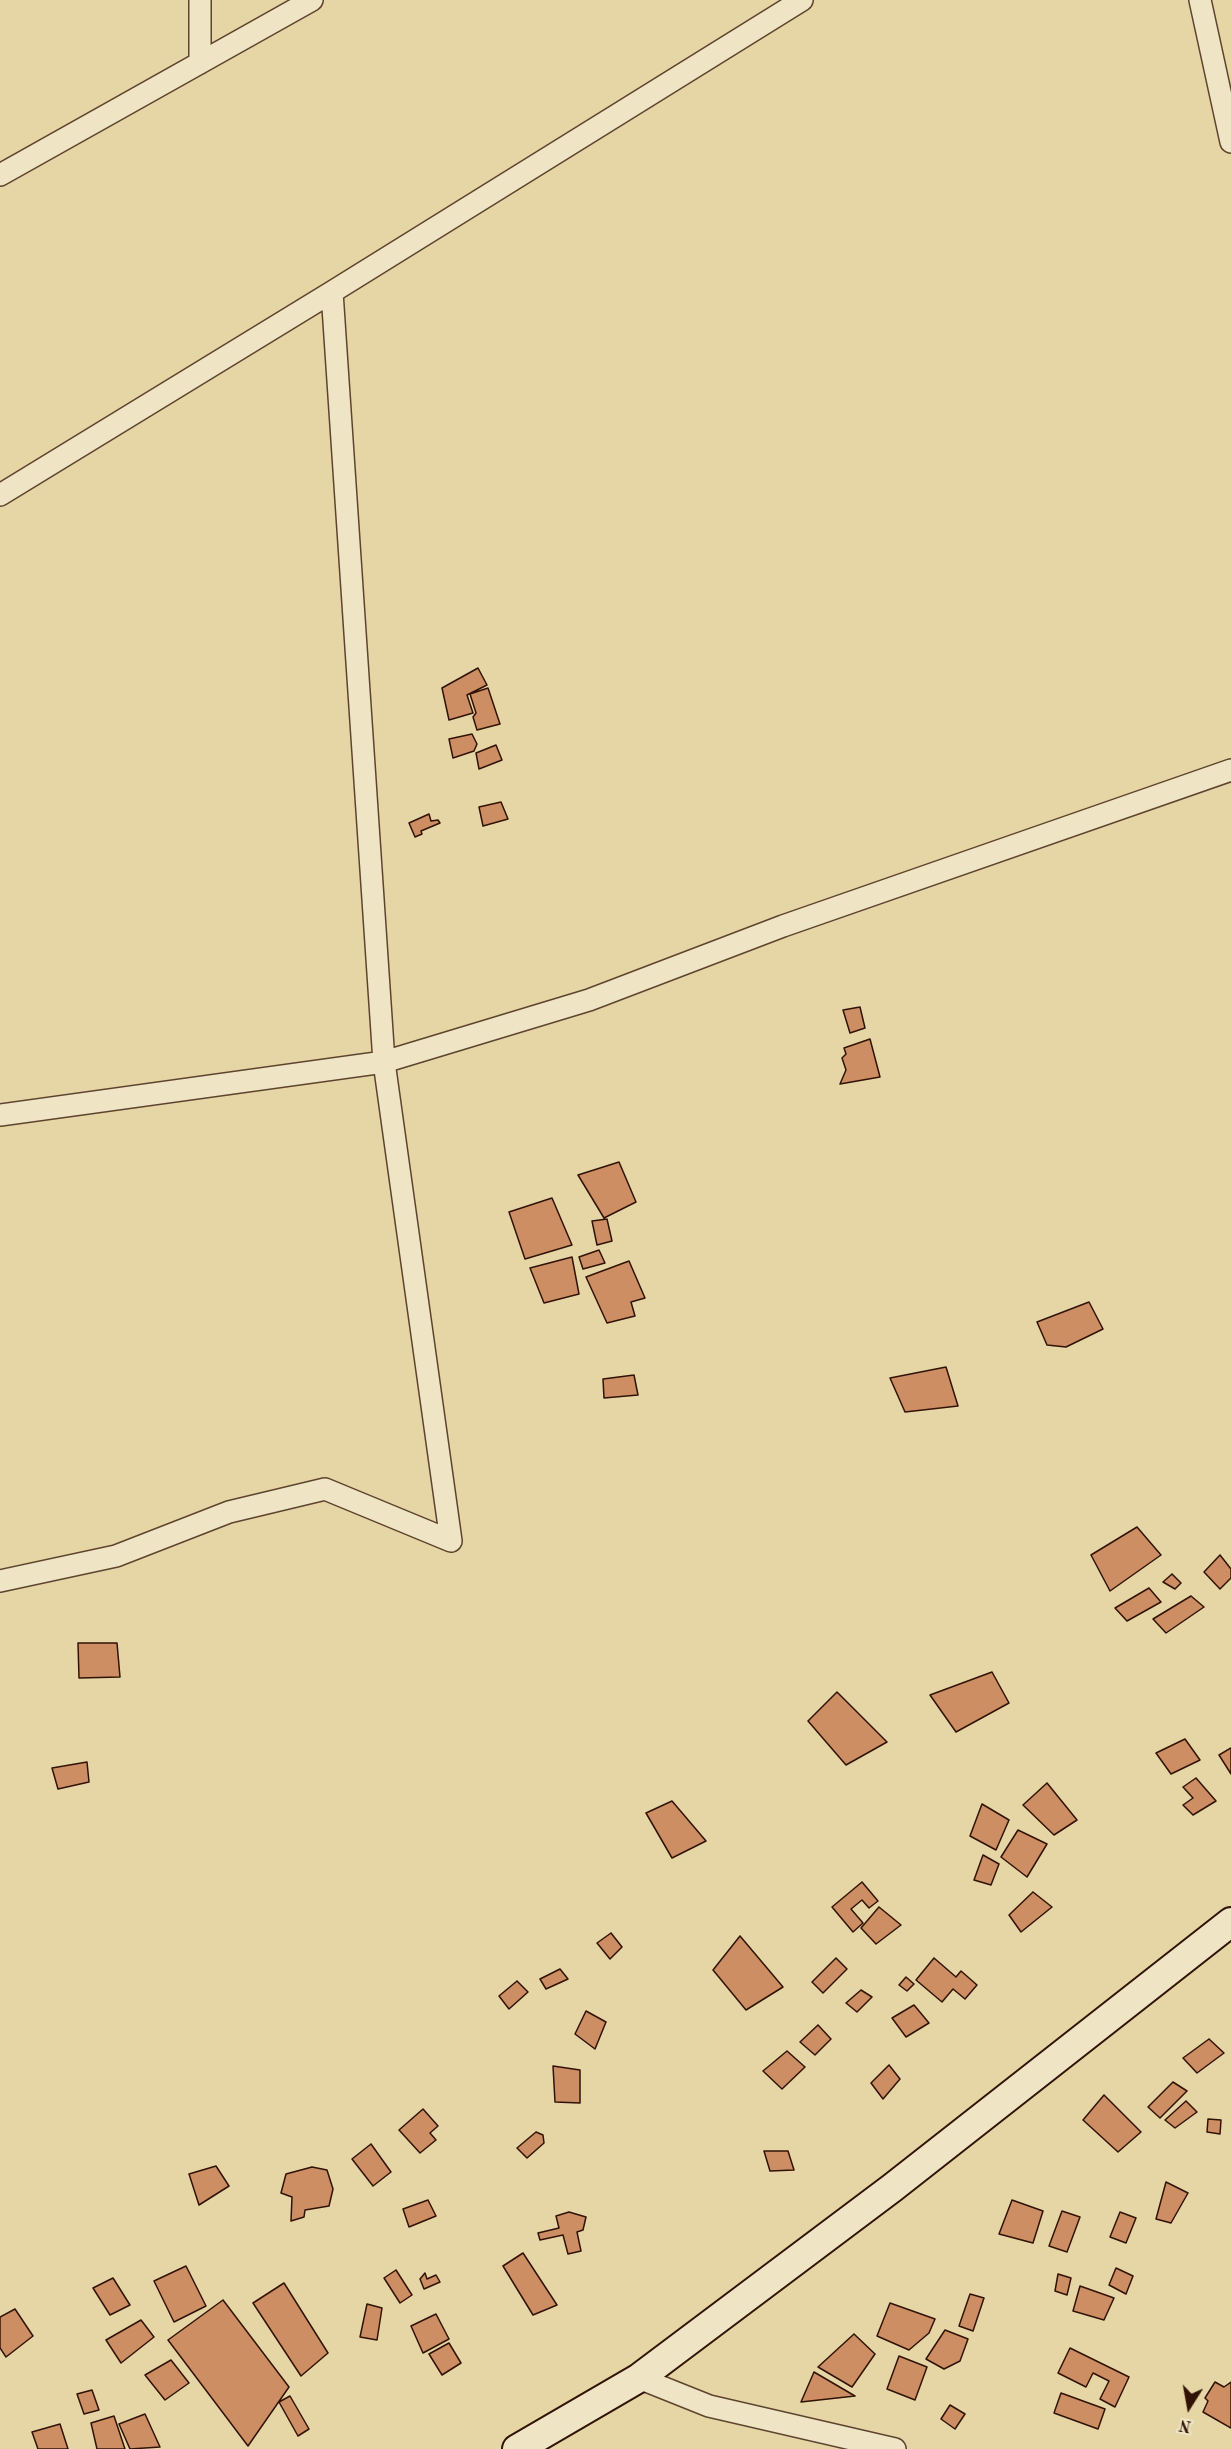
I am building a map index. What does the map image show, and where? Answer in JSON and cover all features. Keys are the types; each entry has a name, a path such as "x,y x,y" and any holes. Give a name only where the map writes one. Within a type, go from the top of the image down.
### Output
{"main road":[{"path":"516,2449 639,2378 892,2188 1231,1922"}],"street":[{"path":"200,63 201,0"},
{"path":"0,176 312,0"},
{"path":"0,495 802,0"},
{"path":"1200,0 1231,142"},
{"path":"0,1581 116,1556 229,1512 325,1489 451,1541 384,1062 332,292"},
{"path":"0,1115 384,1062 589,1000 783,926 1231,770"},
{"path":"639,2378 709,2406 895,2449"}],"building":[{"path":"478,668 487,685 467,695 473,713 449,720 442,688"},
{"path":"488,688 500,724 477,730 473,717 476,713 470,694"},
{"path":"472,734 477,744 474,751 453,758 449,739"},
{"path":"496,745 502,760 479,769 476,753"},
{"path":"501,802 508,819 483,826 479,807"},
{"path":"429,814 431,821 438,820 440,823 421,831 422,834 415,837 409,823"},
{"path":"860,1007 865,1028 850,1033 843,1010"},
{"path":"870,1039 880,1077 840,1084 846,1070 842,1058 846,1054 844,1048"},
{"path":"619,1162 636,1202 604,1218 578,1175"},
{"path":"552,1198 572,1245 525,1259 509,1212"},
{"path":"607,1219 612,1241 597,1245 592,1221"},
{"path":"599,1250 605,1263 583,1269 579,1257"},
{"path":"572,1257 579,1294 544,1303 530,1268"},
{"path":"629,1261 645,1298 631,1302 635,1316 607,1323 586,1277"},
{"path":"1089,1302 1103,1329 1066,1347 1047,1345 1037,1322"},
{"path":"946,1367 958,1406 905,1412 890,1378"},
{"path":"634,1375 638,1395 604,1398 603,1379"},
{"path":"1137,1527 1161,1555 1110,1591 1091,1555"},
{"path":"1220,1555 1231,1569 1231,1578 1220,1589 1204,1572"},
{"path":"1172,1574 1181,1583 1175,1589 1163,1582"},
{"path":"1149,1588 1161,1602 1127,1621 1115,1608"},
{"path":"1191,1596 1204,1607 1166,1633 1153,1619"},
{"path":"78,1643 117,1643 120,1677 79,1678"},
{"path":"992,1672 1009,1703 956,1732 930,1695"},
{"path":"837,1692 887,1742 846,1765 808,1721"},
{"path":"1185,1739 1200,1760 1171,1774 1156,1753"},
{"path":"1231,1748 1231,1774 1219,1755"},
{"path":"87,1762 89,1782 58,1789 52,1768"},
{"path":"1196,1778 1216,1801 1193,1815 1183,1805 1193,1798 1183,1787"},
{"path":"1047,1783 1077,1820 1054,1835 1023,1805"},
{"path":"672,1801 706,1841 672,1858 646,1813"},
{"path":"982,1804 1009,1820 996,1850 970,1836"},
{"path":"1018,1830 1047,1844 1027,1877 1001,1857"},
{"path":"983,1855 999,1864 991,1885 974,1880"},
{"path":"862,1882 878,1901 869,1908 862,1900 851,1909 863,1923 853,1932 832,1907"},
{"path":"1033,1892 1052,1907 1021,1932 1009,1915"},
{"path":"879,1907 901,1925 876,1944 861,1928"},
{"path":"611,1933 622,1947 610,1959 597,1943"},
{"path":"740,1936 783,1987 746,2010 713,1970"},
{"path":"836,1958 847,1969 823,1993 812,1982"},
{"path":"934,1958 956,1977 961,1971 977,1985 965,1999 953,1989 942,2002 916,1980"},
{"path":"560,1969 568,1979 546,1989 540,1979"},
{"path":"906,1977 914,1984 907,1991 899,1985"},
{"path":"517,1981 528,1992 509,2009 499,1996"},
{"path":"861,1990 872,1997 857,2012 846,2003"},
{"path":"914,2005 929,2023 906,2037 892,2018"},
{"path":"586,2011 606,2022 595,2049 575,2034"},
{"path":"818,2025 831,2039 815,2055 800,2042"},
{"path":"1209,2039 1224,2053 1197,2073 1183,2058"},
{"path":"787,2051 805,2067 782,2089 763,2071"},
{"path":"889,2065 900,2079 883,2099 871,2083"},
{"path":"553,2066 580,2070 580,2103 555,2102"},
{"path":"1173,2082 1187,2091 1160,2118 1148,2107"},
{"path":"1104,2095 1141,2132 1118,2152 1083,2120"},
{"path":"1186,2101 1197,2112 1175,2128 1165,2120"},
{"path":"423,2109 438,2126 430,2133 436,2140 420,2153 399,2130"},
{"path":"1208,2119 1221,2120 1220,2134 1207,2132"},
{"path":"536,2132 543,2135 544,2143 527,2158 517,2148"},
{"path":"371,2144 391,2172 373,2186 352,2159"},
{"path":"764,2151 788,2151 794,2170 770,2171"},
{"path":"216,2166 229,2186 199,2205 189,2174"},
{"path":"312,2167 327,2170 333,2189 329,2206 305,2210 304,2217 291,2221 292,2197 281,2193 286,2174"},
{"path":"1166,2182 1188,2193 1171,2223 1156,2219"},
{"path":"428,2200 436,2216 409,2227 403,2209"},
{"path":"1012,2200 1043,2211 1033,2243 999,2234"},
{"path":"1062,2211 1080,2217 1067,2252 1049,2246"},
{"path":"569,2212 586,2217 583,2230 577,2232 581,2251 568,2254 563,2235 540,2240 538,2233 559,2228 556,2216"},
{"path":"1120,2212 1136,2218 1126,2243 1110,2237"},
{"path":"523,2253 557,2305 533,2315 503,2266"},
{"path":"186,2266 206,2306 174,2322 154,2281"},
{"path":"1116,2268 1133,2276 1126,2294 1109,2285"},
{"path":"396,2270 412,2295 400,2303 384,2278"},
{"path":"425,2273 427,2279 436,2275 440,2282 424,2289 420,2279"},
{"path":"1058,2274 1071,2278 1067,2295 1055,2291"},
{"path":"113,2278 130,2305 110,2315 93,2288"},
{"path":"284,2283 328,2353 301,2376 253,2303"},
{"path":"1080,2286 1114,2298 1104,2320 1073,2311"},
{"path":"970,2294 984,2298 973,2331 959,2326"},
{"path":"223,2300 289,2387 248,2446 168,2340"},
{"path":"890,2303 935,2319 929,2333 909,2350 877,2336"},
{"path":"367,2304 382,2308 377,2340 360,2337"},
{"path":"15,2309 33,2336 6,2357 0,2348 0,2317"},
{"path":"436,2314 449,2339 423,2353 411,2326"},
{"path":"141,2320 154,2337 121,2363 106,2340"},
{"path":"945,2330 968,2339 960,2361 944,2369 926,2359"},
{"path":"854,2334 875,2354 852,2387 818,2367"},
{"path":"449,2343 461,2363 442,2375 429,2354"},
{"path":"1070,2348 1129,2377 1115,2407 1100,2399 1109,2381 1093,2373 1086,2387 1058,2373"},
{"path":"899,2356 927,2367 915,2400 887,2389"},
{"path":"171,2360 189,2383 165,2400 145,2375"},
{"path":"814,2372 855,2396 801,2402"},
{"path":"1215,2382 1224,2387 1231,2382 1231,2428 1203,2412 1208,2401 1205,2398"},
{"path":"92,2390 99,2410 84,2414 77,2394"},
{"path":"1061,2393 1105,2409 1098,2429 1054,2413"},
{"path":"290,2396 309,2429 298,2436 279,2402"},
{"path":"950,2405 965,2414 955,2429 941,2419"},
{"path":"145,2414 160,2447 130,2449 119,2424"},
{"path":"114,2416 125,2449 97,2449 91,2423"},
{"path":"60,2424 68,2449 38,2449 32,2432"}]}
